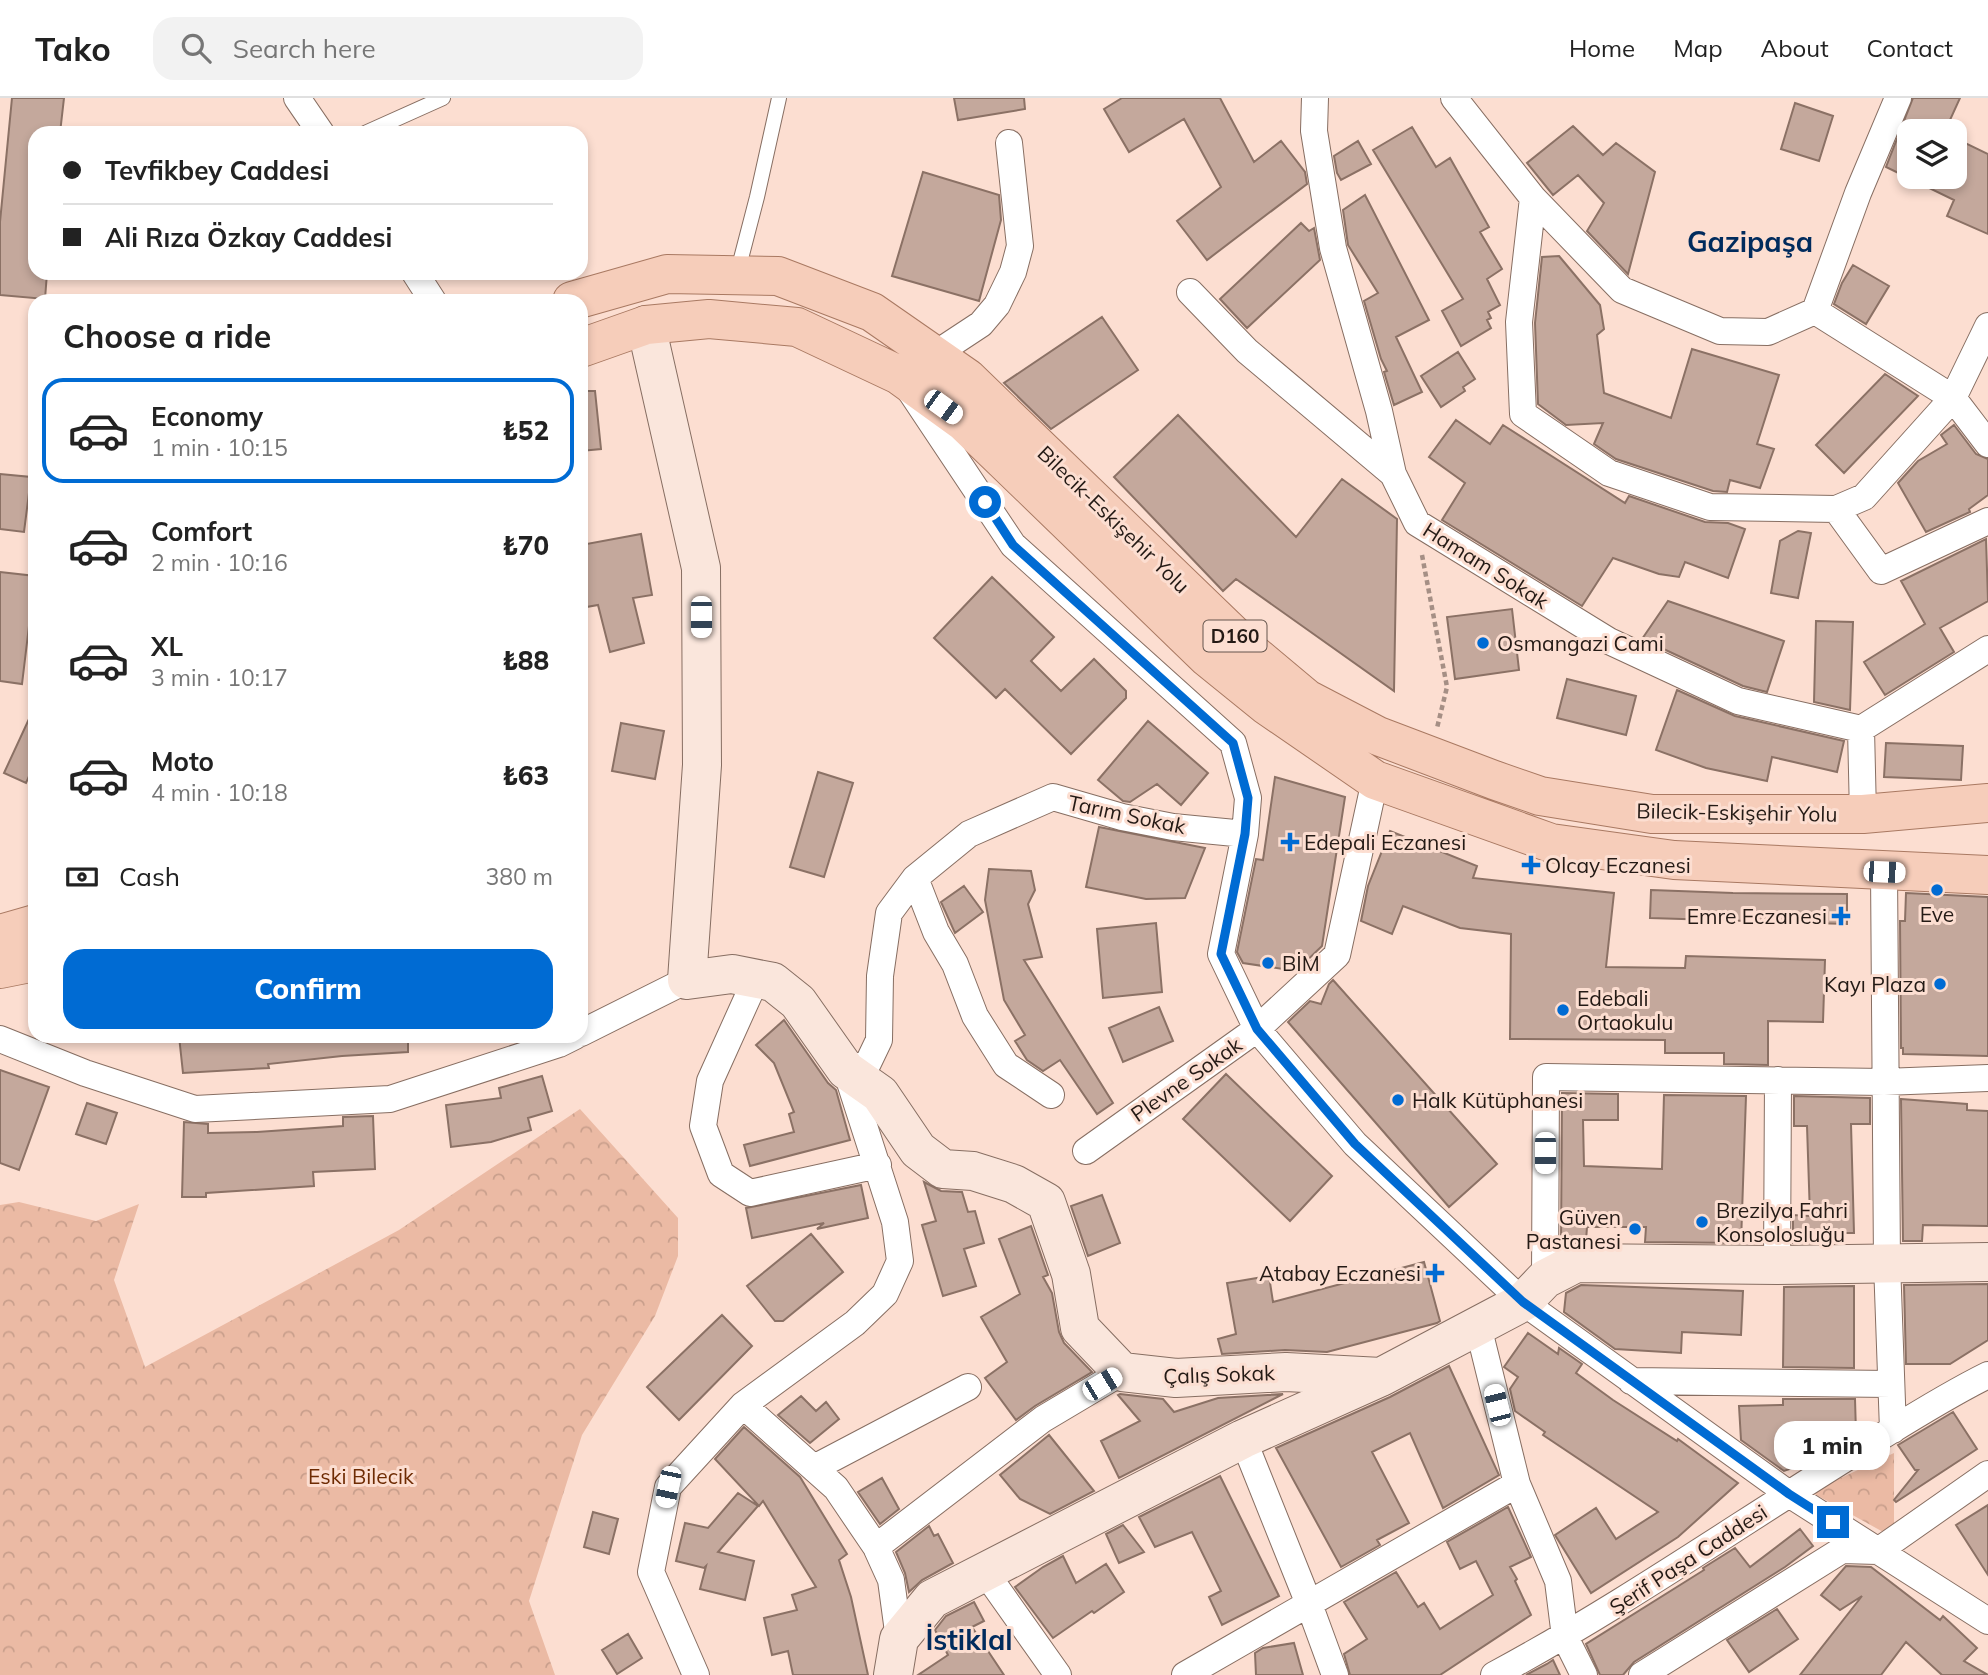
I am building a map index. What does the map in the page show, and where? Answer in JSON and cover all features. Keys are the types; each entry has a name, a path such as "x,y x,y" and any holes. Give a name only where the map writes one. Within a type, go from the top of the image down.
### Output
{"main road":[{"name":"Bilecik-Eskişehir Yolu","path":"588,296 667,274 778,276 872,312 967,378 1252,653 1307,699 1378,736 1540,796 1652,814 1863,814 1988,803"},
{"path":"646,325 737,275"},
{"name":"Bilecik-Eskişehir Yolu","path":"588,346 646,325 709,319 797,327 899,375 964,422 1208,658 1266,705 1375,780 1551,843 1674,860 1988,875"},
{"path":"0,933 28,926"},
{"path":"0,970 28,964"}],"street":[{"path":"297,98 316,126"},
{"name":"Hamam Sokak","path":"1315,98 1314,131 1333,248 1379,411 1393,474 1417,523 1609,641 1738,701 1861,729"},
{"path":"1454,98 1532,198 1622,290 1720,331 1768,332 1815,311 1858,194 1898,98"},
{"path":"934,355 981,324 998,304 1013,272 1020,246 1009,144"},
{"path":"1532,198 1519,322 1523,414 1609,473 1710,506 1836,509 1864,497 1953,398 1988,326"},
{"path":"1191,292 1247,351 1393,474"},
{"path":"1815,311 1953,398 1988,444"},
{"path":"646,325 701,568 702,765 687,980"},
{"path":"899,375 1013,545 1233,743 1248,798 1245,834 1221,954 1257,1029 1355,1144 1534,1291 1631,1381 1789,1494 1988,1621"},
{"path":"1836,509 1881,571 1988,521"},
{"path":"1863,814 1861,729 1988,649"},
{"name":"Plevne Sokak","path":"1086,1151 1257,1029 1337,955 1375,780"},
{"name":"Tarım Sokak","path":"846,1070 867,1063 879,1040 880,976 889,913 915,878 969,834 1053,797 1122,817 1173,827 1245,834"},
{"path":"1884,872 1886,1263 1893,1430"},
{"path":"915,878 936,932 955,964 975,1016 1006,1065 1051,1095"},
{"path":"588,1030 687,980 732,974 773,982 799,1002 846,1070 895,1222 900,1261 885,1294 855,1322 743,1405 668,1487 650,1572 696,1675"},
{"path":"755,979 710,1081 702,1126 721,1174 750,1193 878,1165"},
{"path":"0,1039 85,1073 195,1109 390,1099 561,1043"},
{"path":"846,1070 880,1094 918,1150 943,1169 973,1171 1014,1184 1046,1202 1071,1274 1080,1328 1122,1372 1043,1419 876,1547"},
{"path":"1534,1291 1546,1077 1884,1082 1988,1078"},
{"path":"1777,1265 1778,1080"},
{"path":"896,1657 932,1599 1243,1439 1381,1377 1478,1326 1576,1263 1777,1265 1988,1262"},
{"path":"1478,1326 1517,1484 1559,1581 1565,1637 1584,1675"},
{"name":"Çalış Sokak","path":"1122,1372 1176,1378 1286,1372 1381,1377"},
{"name":"Şerif Paşa Caddesi","path":"1494,1675 1565,1637 1789,1494 1956,1391 1988,1375"},
{"path":"1631,1381 1891,1384"},
{"path":"814,1468 968,1387"},
{"path":"743,1405 836,1488 876,1547 891,1580 896,1657"},
{"path":"1243,1439 1335,1675"},
{"path":"1642,1675 1842,1550 1878,1551 1988,1474"},
{"path":"1185,1675 1517,1484"},
{"path":"985,1572 1058,1675"}],"lane":[{"path":"381,126 443,98"},
{"path":"737,275 779,98"}],"path":[{"path":"1417,523 1447,688 1430,756"}],"green space":[{"name":"Eski Bilecik","path":"580,1109 678,1218 678,1256 655,1316 582,1435 529,1601 555,1675 0,1675 0,1205 19,1202 96,1221 139,1204 114,1280 145,1367 399,1230"},
{"path":"1894,1453 1894,1538 1811,1492"}],"building":[{"path":"12,98 64,98 61,126 28,126 28,280 46,280 45,294 28,294 28,297 0,295 0,222"},
{"path":"954,98 1024,98 1025,109 958,120"},
{"path":"1122,98 1220,98 1254,162 1281,141 1305,172 1307,184 1207,260 1177,221 1221,187 1184,119 1129,152 1104,109"},
{"path":"1913,98 1960,98 1950,119 1905,119"},
{"path":"1795,103 1833,116 1819,161 1781,149"},
{"path":"1573,126 1603,155 1616,143 1655,172 1628,274 1587,231 1604,203 1578,175 1553,195 1527,163"},
{"path":"1412,127 1436,167 1450,158 1489,227 1480,232 1502,269 1487,279 1500,305 1488,312 1491,318 1487,320 1491,328 1461,346 1442,311 1463,299 1373,150"},
{"path":"1897,139 1897,172 1886,167"},
{"path":"1358,141 1371,164 1341,180 1334,156"},
{"path":"1967,144 1988,154 1988,234 1947,216 1954,200 1931,189 1967,189"},
{"path":"923,172 999,195 1001,220 979,301 892,276"},
{"path":"1365,195 1429,320 1396,337 1422,392 1394,405 1384,372 1387,371 1364,301 1378,293 1348,245 1343,210"},
{"path":"1301,223 1309,231 1314,228 1320,260 1247,328 1220,299"},
{"path":"1559,256 1600,305 1604,329 1597,335 1604,393 1671,418 1692,349 1779,375 1757,444 1774,449 1760,488 1730,480 1727,492 1713,491 1616,459 1594,444 1603,423 1566,425 1538,404 1535,323 1542,257"},
{"path":"1853,265 1889,286 1866,324 1834,304"},
{"path":"1102,317 1138,370 1051,429 1004,383"},
{"path":"1458,352 1475,379 1463,387 1465,391 1441,407 1421,376"},
{"path":"1885,374 1918,396 1844,473 1816,445"},
{"path":"588,391 595,391 601,449 588,450"},
{"path":"1178,415 1296,537 1342,479 1397,519 1394,691 1236,579 1223,591 1114,477"},
{"path":"1456,420 1490,444 1503,425 1625,503 1629,496 1705,522 1728,523 1745,529 1728,578 1685,562 1679,577 1659,574 1613,558 1582,606 1442,520 1465,483 1429,457"},
{"path":"1954,425 1976,454 1988,459 1988,495 1969,509 1970,512 1926,532 1898,483 1918,461 1947,444 1941,435"},
{"path":"0,474 28,477 24,532 0,529"},
{"path":"1798,531 1811,533 1798,598 1771,593 1780,541"},
{"path":"641,534 652,595 633,598 644,643 610,652 598,605 588,607 588,544"},
{"path":"1986,539 1988,601 1940,628 1954,652 1885,695 1864,662 1925,624 1901,581"},
{"path":"0,572 28,575 28,634 22,684 0,681"},
{"path":"992,577 1054,637 1031,661 1061,691 1094,659 1126,691 1126,698 1071,754 1005,689 996,698 934,638"},
{"path":"1668,601 1784,641 1767,692 1743,686 1642,639"},
{"name":"Osmangazi Cami","path":"1512,609 1519,670 1455,679 1447,617"},
{"path":"1816,621 1853,622 1850,710 1814,702"},
{"path":"1567,679 1636,696 1626,735 1557,718"},
{"path":"1677,690 1735,716 1844,741 1837,772 1772,757 1767,781 1706,768 1656,750"},
{"path":"28,721 26,783 4,773"},
{"path":"1148,721 1208,773 1181,805 1157,784 1130,802 1123,801 1098,780"},
{"path":"621,723 664,731 655,779 612,771"},
{"path":"1886,743 1963,746 1961,780 1884,777"},
{"path":"818,772 853,783 824,877 790,867"},
{"path":"1275,777 1345,797 1322,946 1296,971 1243,963 1237,952 1256,859 1263,860"},
{"path":"1099,827 1205,848 1185,898 1146,899 1086,887"},
{"path":"1390,831 1477,866 1473,878 1614,893 1606,967 1685,968 1686,956 1825,960 1823,1022 1768,1021 1768,1065 1724,1064 1724,1053 1665,1053 1665,1040 1510,1039 1511,934 1460,928 1403,906 1392,934 1361,921 1368,886"},
{"path":"989,869 1031,871 1035,890 1028,904 1042,957 1024,960 1113,1103 1097,1114 1060,1060 1043,1071 1027,1060 1015,1041 1025,1035 1004,1000 985,900"},
{"path":"964,886 983,912 955,933 941,902"},
{"path":"1651,890 1847,894 1847,924 1650,918"},
{"name":"Kayı Plaza","path":"1906,893 1988,897 1988,1056 1903,1054 1900,921 1905,921"},
{"path":"1156,923 1162,992 1103,998 1097,929"},
{"name":"Halk Kütüphanesi","path":"1333,980 1497,1164 1449,1207 1288,1022 1310,1001 1321,1004"},
{"path":"1159,1007 1173,1041 1123,1062 1109,1028"},
{"path":"784,1020 828,1083 836,1090 850,1140 750,1166 744,1145 794,1132 789,1114 794,1112 774,1063 756,1045"},
{"path":"180,1043 408,1043 408,1052 268,1064 269,1068 183,1073"},
{"path":"0,1070 49,1087 19,1170 0,1163"},
{"path":"1226,1074 1332,1176 1290,1221 1183,1119"},
{"path":"542,1076 552,1111 528,1118 531,1130 491,1142 451,1147 446,1105 501,1098 499,1088"},
{"path":"1562,1093 1618,1094 1618,1120 1583,1120 1584,1166 1662,1169 1664,1095 1746,1096 1741,1243 1645,1242 1646,1227 1587,1227 1586,1241 1561,1245"},
{"path":"1794,1096 1870,1098 1870,1124 1851,1124 1854,1233 1810,1233 1810,1243 1793,1243 1793,1215 1810,1216 1807,1126 1794,1126"},
{"path":"1901,1099 1967,1104 1967,1110 1988,1111 1988,1226 1923,1225 1922,1241 1903,1241"},
{"path":"87,1103 117,1113 106,1144 76,1134"},
{"path":"373,1116 375,1169 313,1172 314,1186 182,1197 184,1122 208,1124 208,1133 257,1132 343,1126 343,1117"},
{"path":"924,1182 941,1191 962,1192 968,1212 975,1211 984,1243 964,1249 976,1286 943,1296 922,1225 936,1221"},
{"path":"861,1185 868,1218 817,1229 824,1223 752,1238 746,1208"},
{"path":"1102,1195 1120,1243 1088,1256 1071,1206"},
{"path":"1031,1226 1048,1275 1043,1277 1052,1293 1059,1332 1064,1343 1092,1372 1016,1420 985,1378 1007,1362 981,1317 1020,1294 999,1239"},
{"path":"811,1234 843,1272 783,1321 775,1321 747,1286"},
{"path":"1424,1262 1440,1321 1437,1323 1327,1352 1285,1350 1222,1354 1218,1339 1236,1334 1227,1283 1269,1276 1273,1302"},
{"path":"1988,1284 1988,1340 1950,1364 1906,1364 1904,1285"},
{"path":"1581,1285 1743,1291 1741,1335 1682,1332 1681,1353 1615,1349 1564,1312 1566,1293"},
{"path":"1854,1286 1854,1368 1783,1367 1784,1287"},
{"path":"722,1315 752,1346 679,1420 647,1387"},
{"path":"1528,1333 1558,1354 1559,1348 1582,1364 1576,1373 1613,1400 1677,1441 1678,1439 1738,1483 1678,1537 1591,1593 1555,1535 1596,1508 1616,1539 1658,1512 1543,1435 1545,1432 1515,1411 1510,1389 1518,1377 1504,1367"},
{"path":"1449,1366 1499,1475 1443,1508 1410,1433 1372,1452 1409,1523 1377,1540 1380,1545 1341,1567 1276,1448 1390,1397"},
{"path":"1283,1394 1119,1478 1101,1441 1140,1421 1118,1395 1163,1399 1174,1412 1218,1398"},
{"path":"801,1396 816,1411 826,1402 839,1419 810,1443 778,1415"},
{"path":"1783,1399 1855,1399 1856,1433 1810,1462 1784,1471 1741,1440 1739,1406 1783,1405"},
{"path":"1953,1412 1977,1449 1896,1502 1894,1500 1918,1470 1915,1470 1898,1445"},
{"path":"744,1427 800,1477 847,1554 839,1560 851,1597 868,1675 793,1675 788,1651 772,1655 764,1618 797,1610 792,1595 816,1587 763,1501 759,1506 715,1459"},
{"path":"1049,1435 1094,1491 1050,1514 1020,1499 1000,1475"},
{"path":"1220,1476 1279,1596 1222,1625 1209,1597 1221,1591 1192,1532 1155,1547 1139,1517"},
{"path":"882,1478 899,1509 880,1524 858,1492"},
{"path":"738,1493 758,1506 718,1552 754,1561 745,1600 700,1589 706,1566 704,1568 676,1561 685,1523 708,1528"},
{"path":"1988,1505 1988,1575 1956,1525"},
{"path":"1508,1507 1531,1557 1510,1567 1531,1615 1440,1675 1350,1675 1344,1654 1367,1639 1344,1602 1396,1572 1418,1607 1424,1603 1440,1629 1493,1595 1476,1561 1460,1569 1447,1542"},
{"path":"593,1512 618,1519 609,1554 584,1547"},
{"path":"1123,1525 1144,1552 1119,1563 1106,1534"},
{"path":"929,1526 934,1536 938,1534 953,1563 922,1580 909,1592 896,1552"},
{"path":"1800,1529 1813,1546 1785,1567 1634,1662 1623,1675 1600,1675 1586,1644 1735,1548 1750,1567"},
{"path":"1063,1556 1076,1583 1106,1564 1124,1592 1053,1638 1015,1587"},
{"path":"1846,1566 1871,1567 1940,1620 1943,1616 1977,1648 1964,1661 1988,1675 1942,1675 1906,1642 1881,1675 1800,1675 1862,1596 1840,1610 1821,1595"},
{"path":"974,1602 984,1621 972,1627 1004,1675 918,1675 948,1655 935,1630 946,1616"},
{"path":"1777,1609 1798,1639 1749,1672 1727,1640"},
{"path":"628,1634 642,1658 617,1674 602,1650"},
{"path":"1294,1643 1303,1675 1256,1675 1255,1653 1263,1648"},
{"path":"1553,1660 1560,1675 1526,1675 1547,1664"}],"place":[{"name":"Osmangazi Cami","path":"1483,643"},
{"name":"Edepali Eczanesi","path":"1290,842"},
{"name":"Olcay Eczanesi","path":"1531,865"},
{"name":"Eve","path":"1937,890"},
{"name":"Emre Eczanesi","path":"1841,916"},
{"name":"BİM","path":"1268,963"},
{"name":"Kayı Plaza","path":"1940,984"},
{"name":"Edebali Ortaokulu","path":"1563,1010"},
{"name":"Halk Kütüphanesi","path":"1398,1100"},
{"name":"Brezilya Fahri Konsolosluğu","path":"1702,1222"},
{"name":"Güven Pastanesi","path":"1635,1229"},
{"name":"Atabay Eczanesi","path":"1435,1273"}],"district":[{"name":"Gazipaşa","path":"1750,241"},
{"name":"İstiklal","path":"969,1639"}],"route":[{"path":"985,502 1013,545 1233,743 1248,798 1245,834 1221,954 1257,1029 1355,1144 1523,1302 1789,1494 1833,1522"}]}
